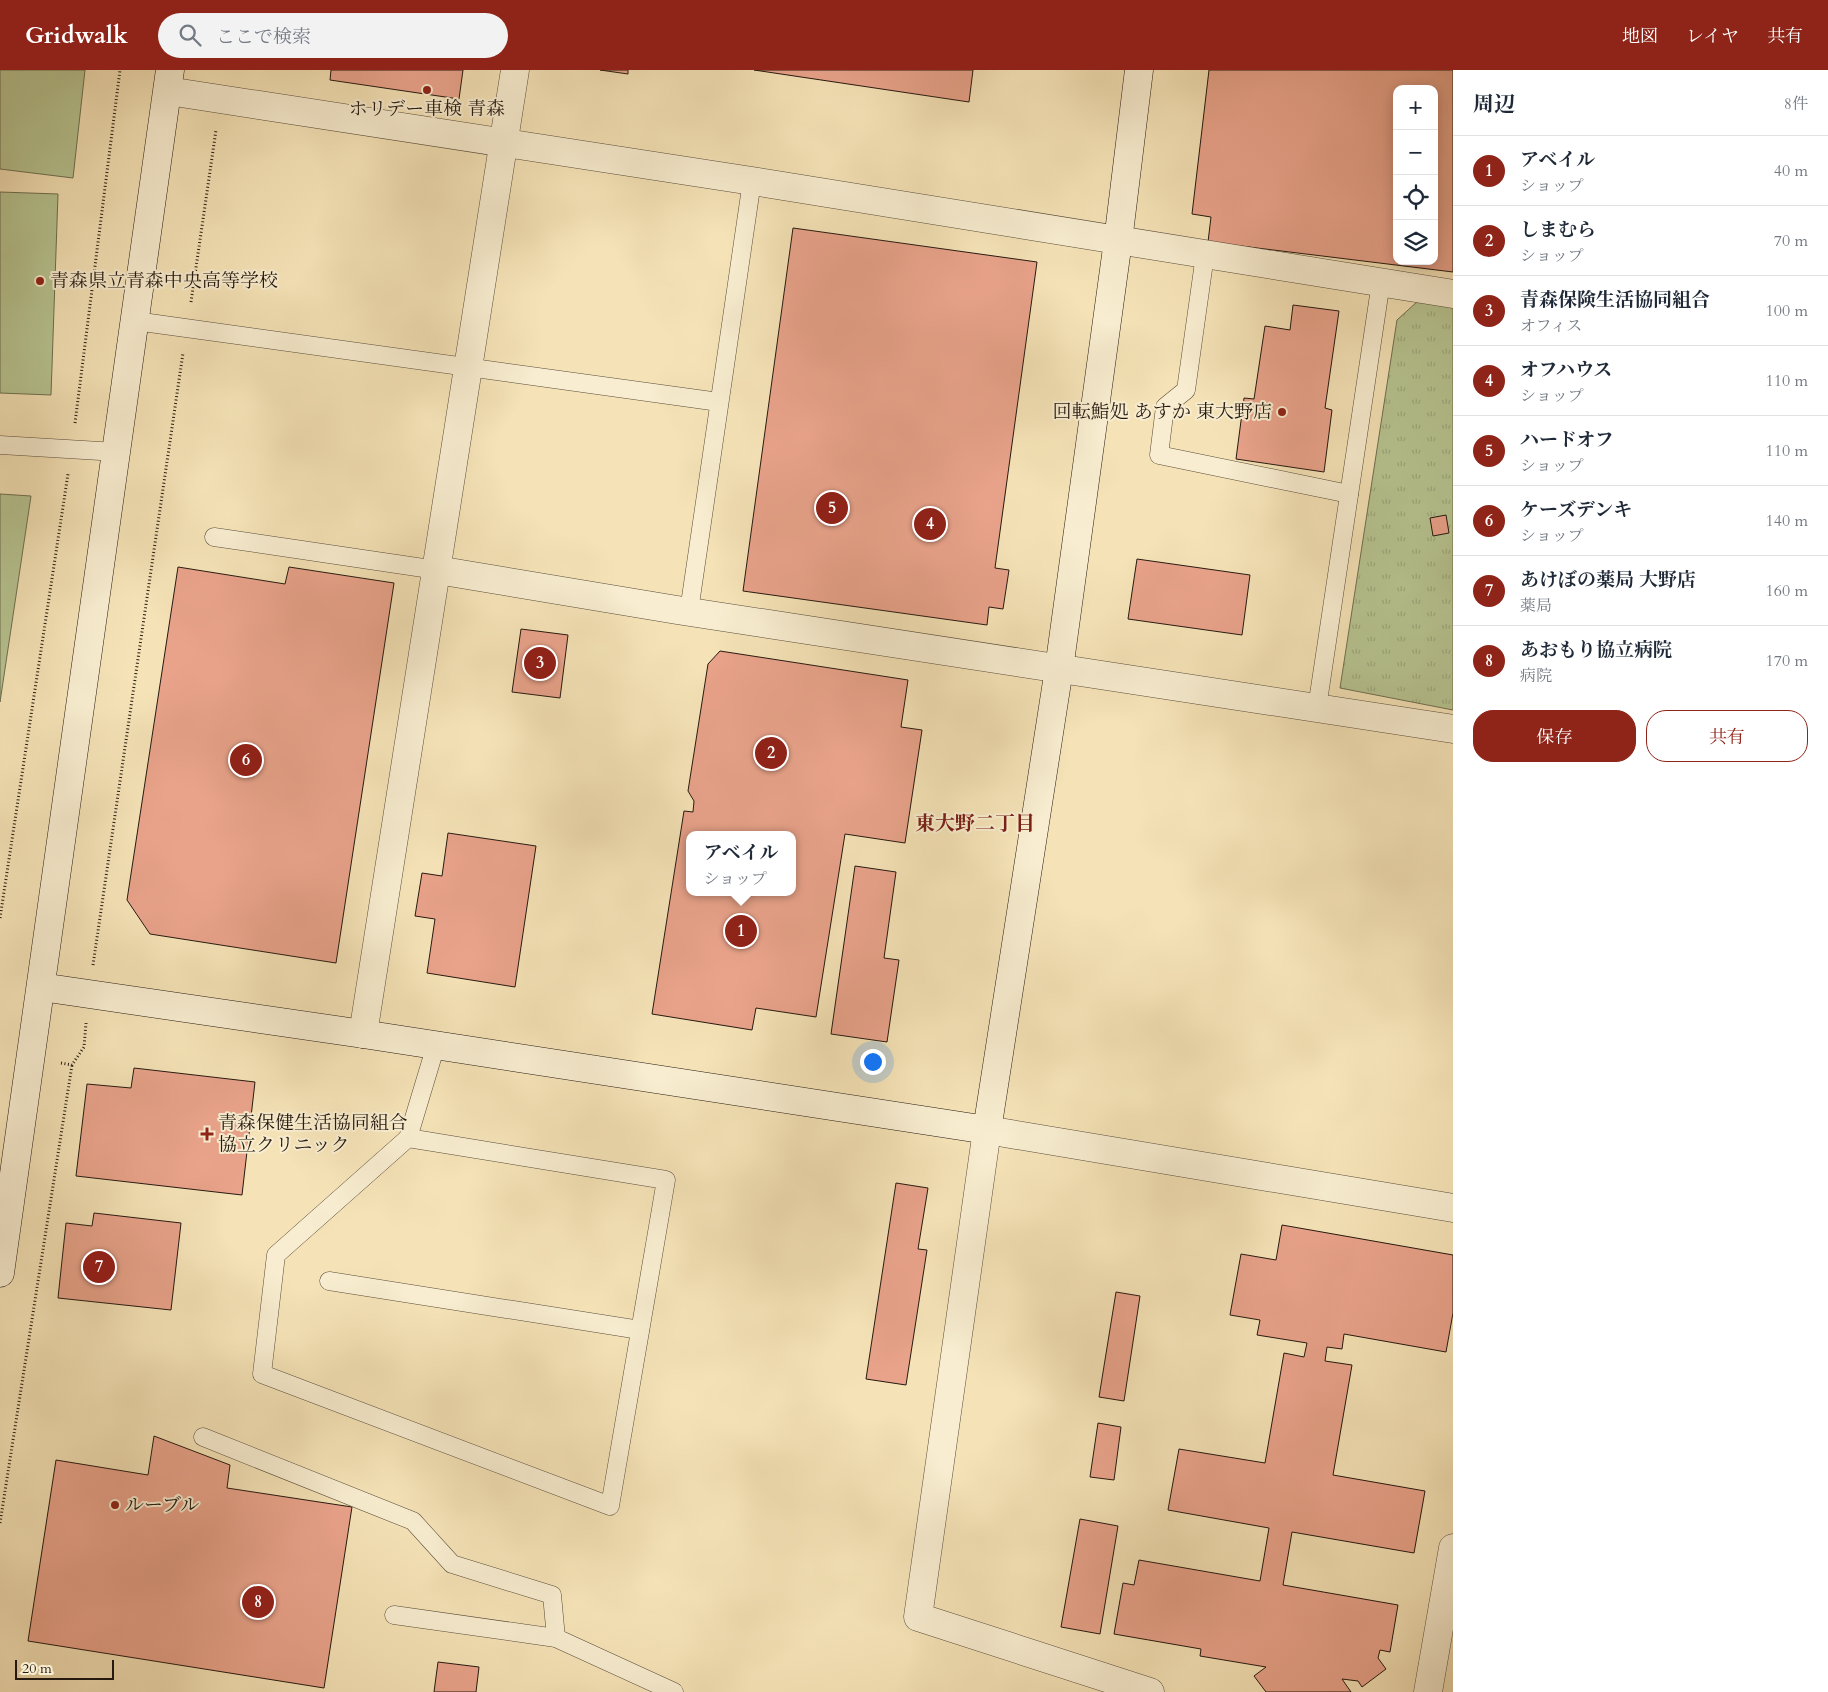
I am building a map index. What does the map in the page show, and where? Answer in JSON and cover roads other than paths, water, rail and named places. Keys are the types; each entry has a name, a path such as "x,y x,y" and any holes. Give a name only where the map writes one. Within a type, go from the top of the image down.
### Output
{"street":[{"path":"363,1034 515,70"},
{"path":"1139,70 1118,241 1059,669 987,1130 918,1617 1150,1692"},
{"path":"0,1273 169,80 221,99 752,180 1453,294"},
{"path":"437,570 689,612 1453,729"},
{"path":"42,987 436,1045 987,1130 1453,1208"},
{"path":"1428,1692 1453,1548"}],"lane":[{"path":"689,612 752,180"},
{"path":"1205,255 1186,390 1165,407 1159,455 1349,494"},
{"path":"1317,708 1381,282"},
{"path":"135,321 719,402"},
{"path":"0,445 117,452"},
{"path":"214,537 437,570"},
{"path":"408,1138 666,1180 610,1506 262,1374 276,1255 408,1138 436,1045"},
{"path":"329,1281 640,1330"},
{"path":"203,1437 413,1521 452,1564 552,1595 556,1638"},
{"path":"394,1615 556,1638 674,1692"}],"place":[{"name":"ホリデー車検 青森","path":"427,90"},
{"name":"青森県立青森中央高等学校","path":"40,281"},
{"name":"回転鮨処 あすか 東大野店","path":"1282,412"},
{"name":"ハードオフ","path":"832,508"},
{"name":"オフハウス","path":"930,524"},
{"name":"青森保険生活協同組合","path":"540,663"},
{"name":"しまむら","path":"771,753"},
{"name":"ケーズデンキ","path":"246,760"},
{"name":"アベイル","path":"741,931"},
{"name":"青森保健生活協同組合 協立クリニック","path":"207,1134"},
{"name":"あけぼの薬局 大野店","path":"99,1267"},
{"name":"ルーブル","path":"115,1505"},
{"name":"あおもり協立病院","path":"258,1602"}],"district":[{"name":"東大野二丁目","path":"975,823"}]}
